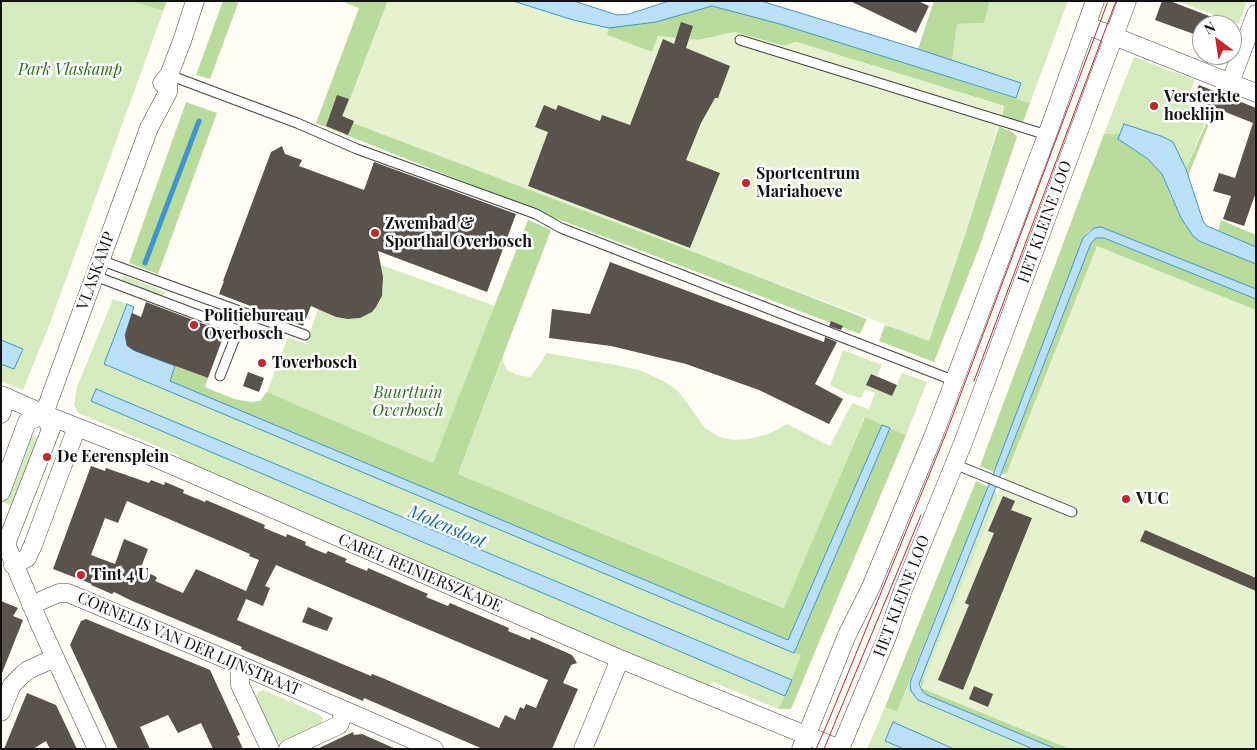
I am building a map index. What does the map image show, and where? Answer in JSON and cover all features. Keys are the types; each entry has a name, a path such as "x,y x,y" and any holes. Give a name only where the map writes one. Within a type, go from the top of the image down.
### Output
{"street":[{"name":"VLASKAMP","path":"44,414 149,128 152,104 157,90 169,75 195,1"},
{"name":"HET KLEINE LOO","path":"804,742 847,635 871,588 935,432 1047,135 1095,1"},
{"name":"HET KLEINE LOO","path":"840,749 963,443 1127,1"},
{"path":"1230,83 1256,14"},
{"path":"1086,26 1256,93"},
{"path":"1,414 4,396"},
{"name":"CAREL REINIERSZKADE","path":"4,396 77,428 160,460 738,708 804,742 840,749"},
{"path":"1,492 27,422 44,414 51,429 4,543 97,749"},
{"path":"13,565 27,558 77,428"},
{"path":"935,432 963,443"},
{"name":"CORNELIS VAN DER LIJNSTRAAT","path":"31,605 59,593 68,593 434,749"},
{"path":"1,712 12,685 22,675 28,670 55,658"},
{"path":"583,749 620,659"},
{"path":"240,665 240,685 270,749"},
{"path":"288,749 339,725 345,711"}],"lane":[{"path":"740,40 1047,135"},
{"path":"169,75 297,123 357,149 536,214 561,228 955,381"},
{"path":"98,268 208,300 305,336"},
{"path":"98,268 238,330 220,376"},
{"path":"954,464 1072,512"}],"green space":[{"name":"Park Vlaskamp","path":"1,1 167,1 50,323 23,390 1,381"},
{"path":"137,1 167,1 163,10 136,3"},
{"path":"223,1 239,1 210,79 196,75"},
{"path":"341,1 388,1 343,118 427,148 867,319 860,334 555,218 316,123 359,8"},
{"name":"Sportcentrum Mariahoeve","path":"388,1 513,1 573,20 609,28 607,35 652,52 658,36 699,40 735,32 784,46 796,42 1004,106 965,235 929,341 342,119"},
{"path":"934,1 990,1 984,23 957,24 952,61 918,49"},
{"path":"990,1 1068,1 1030,103 1016,98 1021,83 952,61 957,24 984,23"},
{"path":"1177,1 1247,1 1242,15 1215,15"},
{"path":"712,6 780,24 1030,103 1023,122 1002,117 1004,106 796,42 784,46 735,32 699,40 680,39 652,52 606,35 609,28 656,22"},
{"path":"1134,57 1195,80 1186,101 1210,111 1186,169 1173,142 1124,124 1120,133 1104,134"},
{"path":"1220,92 1222,92 1188,176 1186,169"},
{"path":"186,102 217,113 158,274 129,263"},
{"path":"999,126 1014,133 1017,137 979,248 934,362 879,341 885,325 929,340 965,235"},
{"path":"1120,133 1118,139 1148,159 1162,174 1171,197 1193,236 1199,241 1256,264 1256,289 1101,227 1094,228 1088,232 1083,238 994,472 980,466 1104,134"},
{"path":"528,220 551,230 458,474 784,608 865,417 882,425 789,640 169,381 175,366 208,378 205,387 234,399 251,402 260,401 267,392 433,463"},
{"path":"1221,220 1256,235 1256,247 1218,231"},
{"path":"1096,238 1103,238 1256,299 1256,319 1017,469 1001,475 1091,243"},
{"name":"VUC","path":"1097,246 1256,310 1256,749 1070,749 921,688"},
{"name":"Buurttuin Overbosch","path":"381,265 495,306 433,463 267,392 288,337 306,344 318,309 336,317 354,319 366,315 376,307 380,302 383,290"},
{"path":"125,276 165,292 162,297 123,282 121,279"},
{"path":"113,299 127,304 105,364 801,655 792,680 96,389 91,401 785,696 778,709 713,682 707,687 190,466 178,455 78,413 74,405 77,387"},
{"path":"843,350 882,365 877,376 871,374 867,385 892,396 902,373 927,382 906,435 864,418 785,608 458,474 502,360 507,370 517,375 530,377 546,353 642,371 665,382 678,391 705,428 719,437 733,440 748,439 769,434 787,424 830,446 852,403 869,409 875,393 865,389 861,398 847,394 830,385"},
{"path":"890,428 906,435 791,709 778,709 801,655 794,653"},
{"path":"28,435 41,440 16,507 2,502"},
{"path":"976,481 988,487 897,712 885,707"},
{"path":"995,489 998,499 932,685 920,679"},
{"path":"912,677 910,684 923,703 1033,749 954,749 893,723 885,740 904,749 867,749 885,707 897,712"},
{"path":"920,679 988,710 1124,749 1056,749 927,695 921,689"},
{"path":"264,690 320,715 323,718 322,723 283,742 278,742 274,739 256,696 258,692"}],"water":[{"path":"513,1 574,1 617,15 629,14 669,1 761,1 1021,83 1016,98 780,24 712,6 656,22 609,28 573,20"},
{"path":"1124,124 1173,142 1186,169 1203,221 1207,226 1256,247 1256,264 1199,241 1193,236 1181,218 1162,174 1148,159 1118,139"},
{"path":"1101,227 1256,289 1256,299 1104,238 1096,238 1091,243 919,684 927,695 1056,749 1033,749 918,700 911,691 910,684 994,472 1083,238 1094,228"},
{"path":"127,304 134,307 125,335 127,345 133,350 175,366 170,381 788,640 882,425 890,428 794,653 104,364"},
{"path":"1,340 23,349 14,369 1,364"},
{"path":"96,389 792,680 785,696 91,401"},
{"path":"893,722 954,749 904,749 885,741"}],"building":[{"path":"850,1 918,1 929,6 916,33"},
{"path":"1162,1 1170,1 1207,15 1192,15 1192,33 1155,20"},
{"path":"681,22 693,26 686,48 730,66 718,98 715,98 701,123 686,160 720,173 690,248 528,186 548,132 535,127 544,105 556,110 558,105 600,121 602,115 630,125 663,39 674,44"},
{"path":"1199,85 1256,108 1256,192 1244,226 1223,219 1231,196 1213,191 1219,173 1235,178 1253,123 1193,99"},
{"path":"337,95 349,99 342,116 354,121 348,135 326,126"},
{"name":"Zwembad & Sporthal Overbosch","path":"282,146 285,154 302,160 299,166 364,190 374,162 516,214 487,292 378,251 383,277 382,296 372,312 360,318 336,317 311,306 303,326 219,294 271,152"},
{"path":"610,262 824,342 825,337 837,342 815,384 843,399 829,424 759,390 686,364 611,346 549,338 552,309 590,314"},
{"path":"146,302 225,332 208,378 135,351 127,346 125,335 132,313 141,317"},
{"path":"831,321 843,326 841,330 829,326"},
{"path":"248,372 264,378 259,392 243,386"},
{"path":"871,374 897,385 892,396 866,385"},
{"path":"91,466 105,471 106,468 149,483 151,480 164,485 165,482 184,490 183,493 205,502 206,500 265,525 264,528 286,537 287,534 306,542 305,545 326,554 328,551 347,559 345,562 367,571 368,568 428,594 426,597 448,606 450,603 509,628 508,631 530,640 531,637 572,655 577,663 571,665 563,683 578,689 552,749 483,749 364,698 363,701 114,592 112,594 53,569","holes":["127,501 250,554 249,556 259,560 246,591 196,569 183,593 155,581 157,578 155,576 140,570 148,549 124,539 115,564 91,555 105,518 118,523","276,565 548,680 536,708 526,704 524,709 520,707 515,720 505,715 499,728 380,677 372,674 371,676 237,620 246,599 263,606 270,588 265,586"]},
{"path":"1003,496 1015,501 1011,510 1032,518 963,690 938,680 969,605 965,603 994,533 988,531"},
{"path":"1145,530 1256,578 1256,591 1140,541"},
{"path":"1,601 18,608 13,616 23,620 2,673"},
{"path":"308,607 333,618 327,631 302,622"},
{"path":"86,619 210,670 240,735 237,736 243,749 213,749 201,723 178,733 168,715 140,727 150,749 118,749 70,645 81,621"},
{"path":"974,686 993,694 988,707 969,699"},
{"path":"27,693 56,705 77,749 50,749 46,741 33,749 4,749"},
{"path":"353,732 354,735 362,734 396,749 317,749"}],"waterway":[{"path":"145,263 199,121"}],"tram line":[{"path":"816,749 945,436 1108,1"},
{"path":"974,381 1116,1"},
{"path":"824,749 921,515"}],"place":[{"name":"Versterkte hoeklijn","path":"1154,106"},
{"name":"Sportcentrum Mariahoeve","path":"746,183"},
{"name":"Zwembad & Sporthal Overbosch","path":"375,233"},
{"name":"Politiebureau Overbosch","path":"194,325"},
{"name":"Toverbosch","path":"262,363"},
{"name":"De Eerensplein","path":"47,457"},
{"name":"VUC","path":"1126,499"},
{"name":"Tint 4 U","path":"81,575"}],"water label":[{"name":"Molensloot","path":"447,527"}]}
